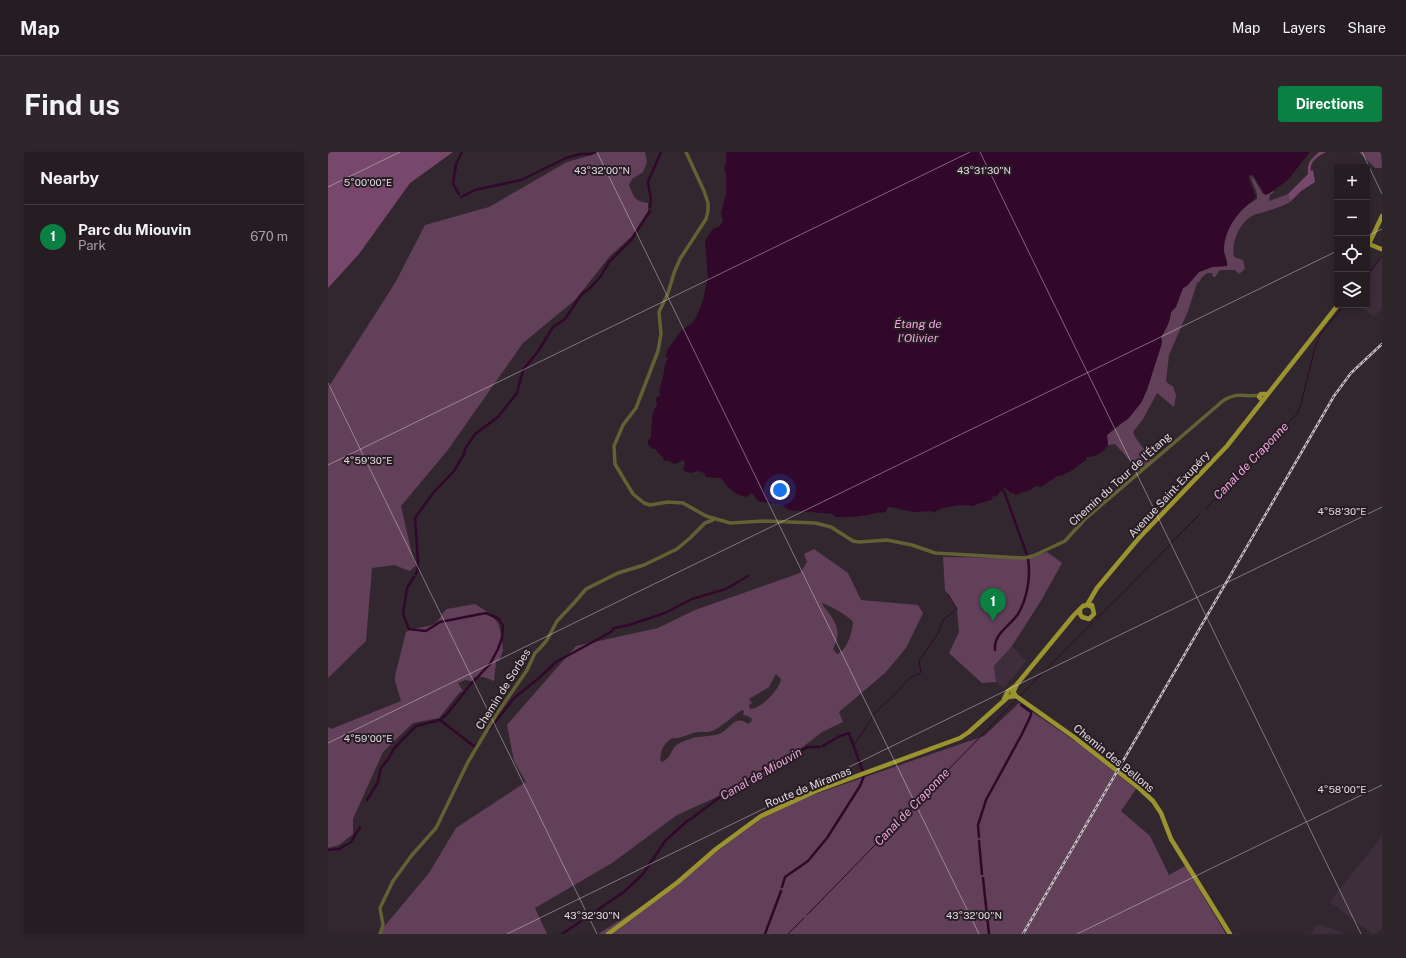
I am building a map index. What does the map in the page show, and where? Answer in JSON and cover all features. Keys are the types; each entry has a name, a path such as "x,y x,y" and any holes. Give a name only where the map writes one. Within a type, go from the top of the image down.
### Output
{"main road":[{"path":"1371,245 1382,216"},
{"path":"1371,245 1382,222"},
{"path":"1371,245 1381,250"},
{"name":"Avenue Saint-Exupéry","path":"1089,606 1092,597 1100,585 1140,538 1220,453 1262,397 1336,308"},
{"path":"1012,694 1016,684 1068,623 1080,610 1083,606 1089,606 1094,611 1092,618 1087,619 1082,617 1068,623"},
{"path":"1080,610 1082,617"},
{"name":"Route de Miramas","path":"608,934 678,882 716,849 761,816 810,793 960,738 976,727 1012,694"},
{"name":"Chemin des Bellons","path":"1012,694 1074,737 1139,788 1153,802 1161,813 1171,839 1230,934"}],"street":[{"name":"Chemin du Tour de l'Étang","path":"686,152 704,191 708,203 708,211 706,219 680,259 674,273 660,312 661,334 658,350 636,408 623,425 614,446 614,464 633,494 644,503 650,505 668,502 683,503 715,520 730,523 766,521 815,523 830,527 853,541 859,542 887,540 900,542 939,553 1024,558 1033,556 1065,541 1085,520 1224,400 1236,395 1262,397"},
{"name":"Chemin de Sorbes","path":"380,934 383,925 380,908 393,881 412,855 436,828 468,762 496,715 526,670 535,653 547,640 557,621 586,589 618,573 644,565 677,549 705,523 710,520 715,520"}],"shaded area":[{"path":"328,152 453,152 410,183 359,254 328,288"},
{"path":"599,152 645,152 647,162 643,172 632,179 629,185 637,200 648,203 648,211 632,236 610,256 575,300 523,343 447,451 401,506 416,565 410,571 394,565 372,568 366,641 328,678 328,388 395,283 425,225 489,207 567,162"},
{"path":"1319,152 1326,152 1317,157 1311,165 1311,171 1313,170 1315,182 1301,191 1290,202 1288,194 1308,174 1310,162"},
{"path":"1359,152 1381,152 1382,168 1375,168"},
{"path":"1251,176 1263,194 1274,192 1270,195 1269,201 1288,194 1290,202 1253,215 1243,223 1237,234 1233,252 1234,257 1243,260 1245,269 1239,274 1235,270 1220,270 1215,277 1213,277 1212,273 1207,273 1197,283 1188,311 1169,355 1166,381 1173,386 1176,395 1174,407 1157,393 1143,419 1133,432 1152,460 1141,470 1136,464 1132,463 1115,444 1108,445 1107,435 1120,425 1143,399 1161,346 1161,337 1168,325 1171,312 1174,309 1183,288 1199,272 1212,267 1227,266 1224,253 1224,243 1229,228 1238,214 1257,199 1257,193"},
{"path":"1382,258 1382,308 1374,317 1362,308 1370,308 1370,274"},
{"path":"814,549 848,573 861,600 918,605 923,613 906,648 885,673 839,712 843,722 822,732 768,774 677,815 612,863 535,908 547,934 378,934 429,873 456,828 526,782 514,761 507,725 576,646 658,628 695,610 800,573 807,562 804,554","holes":["822,603 839,611 853,622 852,631 847,645 837,654 833,649 838,634 836,625","776,674 781,679 774,693 759,706 750,709 749,705 752,703 749,699 769,687","742,710 744,711 743,715 752,719 748,724 739,720 719,734 696,737 680,743 675,746 666,760 662,762 660,760 663,748 672,738 695,732 712,731 719,728"]},
{"path":"1047,552 1062,563 1042,599 1012,646 994,666 996,682 982,683 949,653 959,632 957,609 945,590 943,557 1028,558"},
{"path":"475,604 491,614 499,625 503,650 500,659 496,662 494,681 479,677 473,678 472,681 465,680 458,683 463,691 459,693 439,718 413,723 383,752 353,819 353,834 339,845 328,848 328,727 331,729 401,701 395,676 406,632 412,629 434,624 447,609"},
{"path":"1012,646 1026,661 1004,688 996,682 994,666"},
{"path":"1019,703 1081,745 1136,789 1121,811 1150,836 1169,875 1185,866 1226,934 598,934 646,904 775,808 984,736"},
{"path":"1382,836 1382,929 1375,934 1372,934 1330,902"},
{"path":"1318,924 1337,930 1344,934 1310,934"}],"water":[{"name":"Étang de l'Olivier","path":"726,152 1310,152 1287,181 1268,194 1265,195 1253,175 1249,175 1249,179 1256,197 1238,214 1231,224 1226,236 1224,250 1227,266 1212,267 1199,272 1187,286 1183,288 1176,307 1171,312 1168,325 1161,337 1161,346 1147,390 1141,403 1128,419 1107,435 1108,445 1104,450 1093,457 1086,457 1086,460 1071,471 1057,476 1041,487 1036,486 1030,490 1015,495 1004,487 1004,491 999,492 999,494 995,497 992,496 993,499 973,506 953,506 934,513 932,511 916,512 888,507 886,512 851,517 835,517 833,514 788,510 783,506 758,501 752,493 747,497 742,496 729,487 721,478 706,477 704,473 698,471 691,473 684,471 684,460 674,464 669,461 664,461 663,457 648,444 651,437 652,418 657,405 656,398 660,395 660,387 665,364 668,359 665,355 681,331 691,324 696,318 703,300 708,278 705,241 713,229 720,226 723,220 721,213 726,194 726,175 724,167 726,163"}],"waterway":[{"path":"459,194 453,184 456,164 462,152"},
{"path":"461,197 475,190 521,180 566,158 595,152"},
{"path":"650,207 651,200 648,182 661,152"},
{"path":"416,574 418,569 418,561 415,518 433,493 454,471 464,454 465,449 475,434 498,417 517,393 523,370 539,350 553,327 565,319 581,295 601,276 609,262 631,240 650,211"},
{"name":"Canal de Craponne","path":"1369,272 1382,256"},
{"name":"Canal de Craponne","path":"1206,508 1228,487 1227,483 1297,414 1300,408 1315,347 1320,335 1342,308"},
{"path":"1004,491 1027,555"},
{"name":"Canal de Craponne","path":"1097,618 1200,514"},
{"path":"995,650 995,644 999,635 1015,618 1024,602 1029,580 1028,559"},
{"path":"489,730 514,698 556,662 611,632 614,628 629,625 665,613 692,599 726,589 748,576"},
{"path":"414,577 407,588 403,614 409,629 426,631 440,622 486,613 499,619 503,626 502,638 490,664 470,685 447,714 440,720 475,747 477,744"},
{"path":"871,719 876,711 911,677 921,672 919,661 939,632 943,620 957,609 948,594"},
{"name":"Canal de Craponne","path":"1020,696 1093,622"},
{"name":"Canal de Craponne","path":"807,915 1017,699"},
{"path":"979,837 978,825 986,800 1031,715 1031,712 1021,705"},
{"path":"367,800 378,782 381,768 400,742 416,726 440,720"},
{"path":"854,745 870,721"},
{"name":"Canal de Miouvin","path":"823,746 838,737 849,733 863,772"},
{"name":"Canal de Miouvin","path":"562,934 624,892 643,874 665,841 687,821 725,793 785,758 808,747 820,747"},
{"path":"782,887 785,877 808,861 827,838 860,786 864,776"},
{"path":"328,850 339,849 351,842 360,827"},
{"path":"979,841 982,874"},
{"path":"983,878 989,934"},
{"path":"765,934 781,891"},
{"name":"Canal de Craponne","path":"788,934 804,918"}],"railway":[{"path":"1023,934 1334,396 1351,373 1382,344"}],"place":[{"name":"Parc du Miouvin","path":"993,621"}]}
